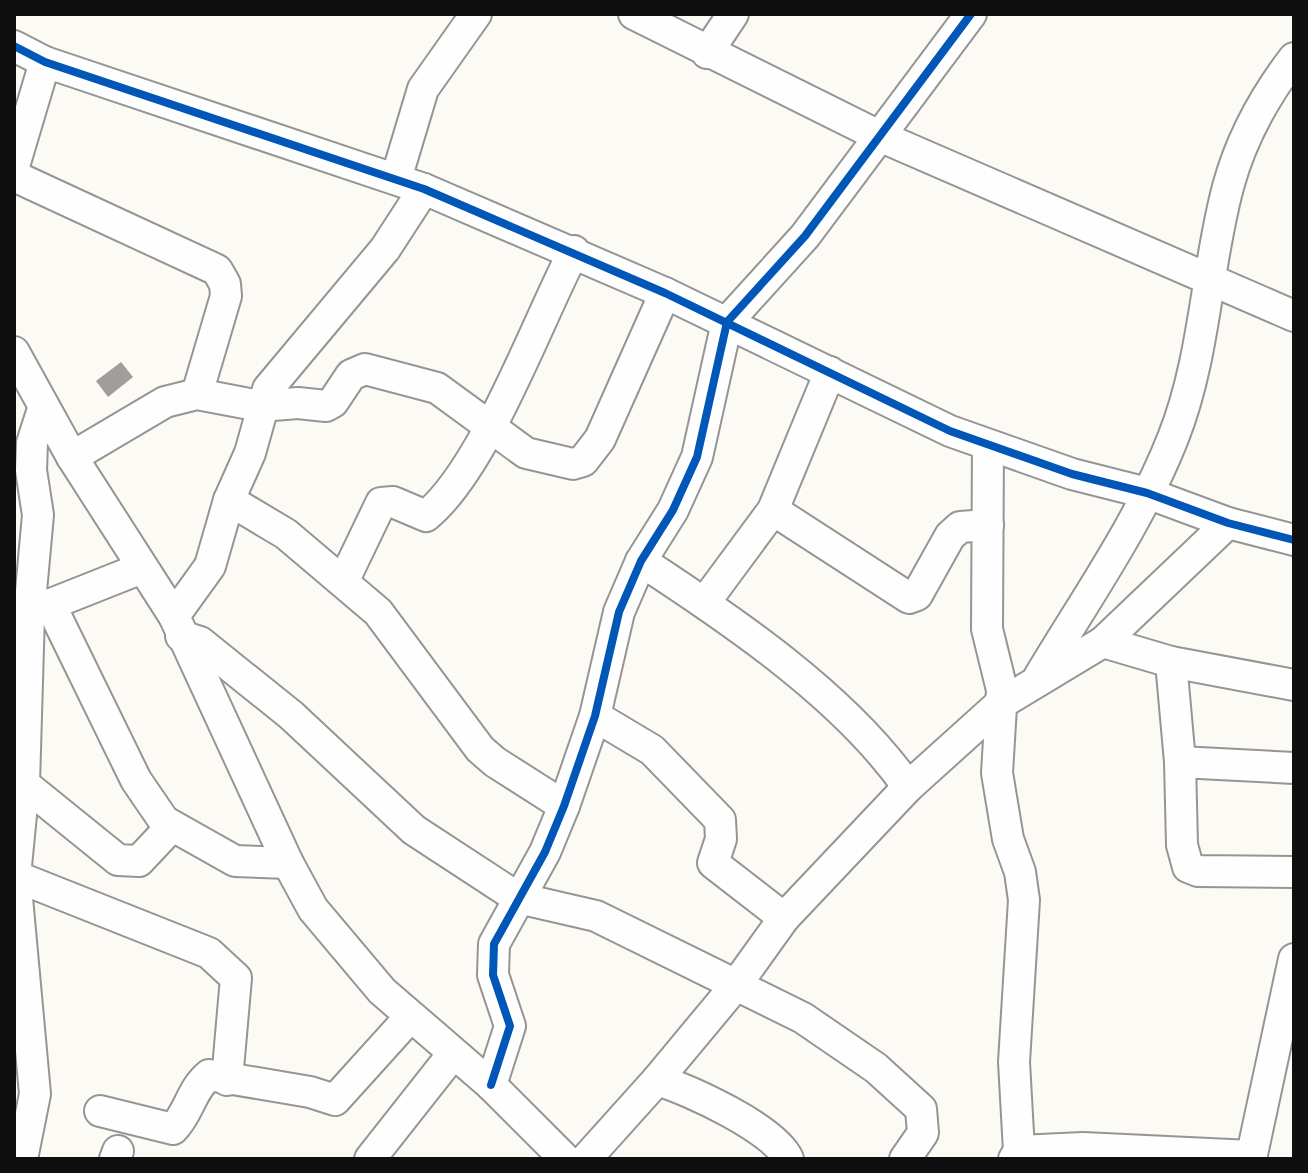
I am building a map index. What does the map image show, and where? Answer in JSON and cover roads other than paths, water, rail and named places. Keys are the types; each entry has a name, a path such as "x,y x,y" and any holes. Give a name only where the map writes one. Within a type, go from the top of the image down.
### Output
{"street":[{"path":"177,626 210,566 229,500 250,453 260,406 268,389 385,249 410,184 423,89 476,14"},
{"path":"634,14 877,135 1294,316"},
{"path":"707,53 733,14"},
{"path":"491,1085 510,1026 493,975 494,944 545,852 564,806 595,716 619,612 641,561 673,510 697,457 727,322 805,236 877,135 971,14"},
{"path":"14,46 45,62 410,184 574,251 950,431 1072,474 1147,493 1228,523 1294,540"},
{"path":"1035,683 1147,493 1174,436 1193,370 1228,187 1246,135 1270,89 1294,58"},
{"path":"14,166 45,62"},
{"path":"14,176 217,270 225,284 226,296 197,394"},
{"path":"343,582 381,503 393,502 426,516 440,505 489,429 574,251"},
{"path":"72,457 165,402 197,394 260,406 298,403 326,406 333,402 351,375 365,369 437,388 489,429 526,453 573,464 583,461 600,439 665,293"},
{"path":"14,352 43,409 177,626 288,863 313,909 344,950 410,1017 491,1085 565,1159"},
{"path":"705,602 773,510 830,372"},
{"path":"43,409 23,438 31,470 24,562 39,609 136,780 171,827 235,861 288,863"},
{"path":"988,445 987,629 1002,690 997,773 1008,839 1020,872 1024,900 1014,1062 1017,1155 1083,1148 1251,1158 1290,990 1294,959"},
{"path":"229,500 286,534 387,622 480,749 564,806"},
{"path":"773,510 909,598 917,595 950,536 960,527 988,525"},
{"path":"586,1159 736,985 784,918 908,787 1000,704 1103,642 1228,523"},
{"path":"641,561 705,602 859,726 883,751 908,787"},
{"path":"39,609 142,568"},
{"path":"22,1159 35,1094 15,892 20,707 39,609"},
{"path":"177,626 291,715 414,830 518,898 596,916 803,1018 876,1068 921,1109 923,1133 905,1159"},
{"path":"1103,642 1171,662 1294,685"},
{"path":"1171,662 1180,762 1182,845 1188,867 1198,871 1294,872"},
{"path":"595,716 652,750 693,789 720,820 721,839 713,863 784,918"},
{"path":"1180,762 1294,768"},
{"path":"19,782 118,860 128,863 139,861 171,827"},
{"path":"15,892 209,953 236,978 227,1080"},
{"path":"100,1111 173,1129 182,1121 200,1083 209,1075 310,1092 335,1100 410,1017"},
{"path":"370,1159 452,1055"},
{"path":"657,1080 761,1132 780,1145 788,1159"}]}
